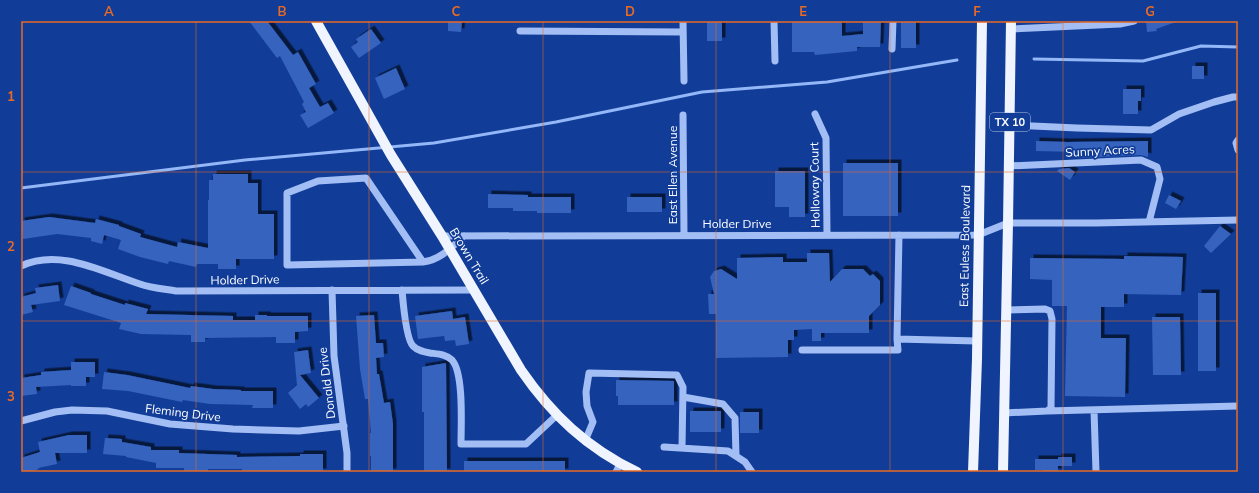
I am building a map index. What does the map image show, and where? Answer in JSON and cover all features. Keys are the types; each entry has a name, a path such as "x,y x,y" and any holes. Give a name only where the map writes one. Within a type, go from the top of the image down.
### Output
{"main road":[{"name":"Brown Trail","path":"316,21 391,155 450,249 521,370 536,391 557,415 585,441 618,468 637,472"},
{"name":"East Euless Boulevard","path":"973,472 977,341 982,21"},
{"name":"TX 10","path":"1003,472 1011,25"}],"street":[{"path":"683,21 684,81"},
{"path":"774,21 775,61"},
{"path":"892,49 893,21"},
{"path":"1011,25 1120,24 1134,21"},
{"path":"520,31 683,32"},
{"path":"1010,125 1151,130 1179,114 1214,102 1238,97"},
{"name":"Holloway Court","path":"815,114 826,138 827,234"},
{"name":"East Ellen Avenue","path":"683,115 684,235"},
{"path":"1238,140 1236,143 1238,150"},
{"name":"Sunny Acres","path":"1009,166 1141,160 1157,167 1160,179 1149,222"},
{"path":"423,262 366,178 318,181 286,193 287,265 423,262 431,261 450,249 464,236"},
{"path":"1008,223 1238,220"},
{"name":"Holder Drive","path":"442,236 827,234 978,235 1008,223"},
{"path":"802,350 898,350 899,235"},
{"name":"Holder Drive","path":"21,266 39,260 56,259 74,262 142,285 176,291 474,290"},
{"name":"Donald Drive","path":"332,290 334,356 344,426 347,453 347,472"},
{"path":"402,290 409,338 413,346 421,352 443,354 452,360 457,368 460,393 461,444 526,444 557,415"},
{"path":"1006,310 1045,309 1050,311 1052,319 1051,408 1047,411"},
{"path":"897,339 977,341"},
{"path":"585,441 593,422 587,406 586,392 589,373 676,375 683,387 682,448"},
{"path":"683,397 723,404 735,418 736,456"},
{"path":"1004,413 1238,406"},
{"name":"Fleming Drive","path":"21,421 55,412 72,410 107,411 170,424 227,429 299,431 344,426"},
{"path":"1094,410 1096,472"},
{"path":"664,447 728,451 745,462 752,472"}],"building":[{"path":"249,21 267,21 293,55 298,52 316,84 309,88 320,107 328,103 334,113 308,128 300,115 306,112 302,104 304,102 280,56 277,58"},
{"path":"448,21 462,21 461,32 448,31"},
{"path":"707,21 722,21 722,41 707,41"},
{"path":"792,21 842,21 842,36 863,34 863,21 881,21 880,47 857,47 857,51 815,55 814,52 792,52"},
{"path":"901,21 916,21 916,48 901,48"},
{"path":"1146,21 1176,22 1156,29 1157,31 1147,32"},
{"path":"371,29 381,43 359,58 351,47 358,42 356,39"},
{"path":"1192,66 1204,66 1204,79 1192,79"},
{"path":"396,68 405,89 384,99 375,78"},
{"path":"1123,89 1141,89 1141,101 1138,101 1138,114 1123,114"},
{"path":"1036,141 1148,141 1148,157 1141,155 1077,158 1077,152 1036,151"},
{"path":"843,163 898,163 898,216 843,216"},
{"path":"1069,168 1075,172 1070,180 1057,171 1059,169"},
{"path":"775,171 805,171 805,217 789,217 789,207 775,207"},
{"path":"213,174 248,174 248,183 258,183 258,214 274,214 274,259 236,259 236,269 218,269 218,264 197,264 196,267 169,261 168,264 140,257 118,249 121,240 104,235 102,244 91,241 91,238 57,234 23,239 21,221 49,217 95,223 96,219 119,225 141,234 140,237 177,247 178,242 208,248 209,180 213,180"},
{"path":"488,194 528,195 528,197 571,197 571,213 537,213 537,211 513,211 513,208 488,208"},
{"path":"1169,195 1181,201 1176,209 1165,203"},
{"path":"627,197 662,197 662,212 627,212"},
{"path":"1220,226 1231,234 1211,253 1204,246"},
{"path":"807,253 829,253 830,282 842,269 863,269 870,276 873,274 880,281 880,305 869,316 869,333 821,333 821,341 812,341 812,329 794,330 794,340 788,340 788,357 716,358 716,314 709,314 708,294 714,294 710,277 714,271 721,269 737,279 737,258 783,257 783,262 807,262"},
{"path":"1124,256 1183,257 1181,295 1124,294 1124,307 1101,307 1101,338 1126,338 1125,397 1065,396 1067,306 1052,306 1052,280 1030,279 1030,258 1124,259"},
{"path":"58,285 60,301 31,305 33,312 21,315 21,297 36,293 35,288"},
{"path":"71,286 125,305 125,303 148,309 146,314 233,316 233,320 255,320 255,315 308,316 308,331 295,332 295,343 276,343 276,337 205,338 205,342 191,342 191,335 141,334 119,329 121,323 64,305"},
{"path":"1198,293 1216,293 1216,371 1198,371"},
{"path":"452,311 453,319 465,317 469,344 456,346 455,340 445,341 444,336 418,339 415,316"},
{"path":"374,315 376,343 383,343 384,357 376,358 377,374 379,374 384,403 390,402 393,424 393,472 371,472 371,433 368,399 365,399 360,369 356,316"},
{"path":"1152,317 1180,317 1181,375 1153,375"},
{"path":"308,350 311,373 300,375 319,398 308,407 306,404 300,409 288,393 297,385 294,352"},
{"path":"71,362 95,362 95,377 86,377 86,386 71,385 36,387 37,394 21,396 21,378 41,375 41,372 71,370"},
{"path":"446,363 447,472 424,472 422,367"},
{"path":"104,372 127,375 190,388 191,386 241,391 273,391 273,408 252,408 253,405 210,404 183,400 182,402 128,391 102,389"},
{"path":"616,380 674,381 674,405 618,405 618,396 616,396"},
{"path":"690,411 721,411 721,432 690,432"},
{"path":"740,412 759,412 759,433 740,433"},
{"path":"69,435 87,435 87,453 55,453 57,464 38,468 39,469 30,472 21,472 21,458 40,452 38,442"},
{"path":"105,438 122,439 122,442 151,447 151,450 179,450 179,453 237,455 237,457 323,454 323,472 242,472 242,469 208,469 208,472 184,472 184,468 156,468 156,463 126,456 103,454"},
{"path":"1058,457 1072,457 1072,466 1058,466"},
{"path":"1035,459 1058,459 1058,472 1043,472 1043,470 1035,470"},
{"path":"464,461 565,461 565,472 464,472"}],"waterway":[{"path":"1034,59 1143,61 1201,46 1238,47"},
{"path":"21,188 245,160 434,143 556,122 702,92 827,82 957,60"}]}
